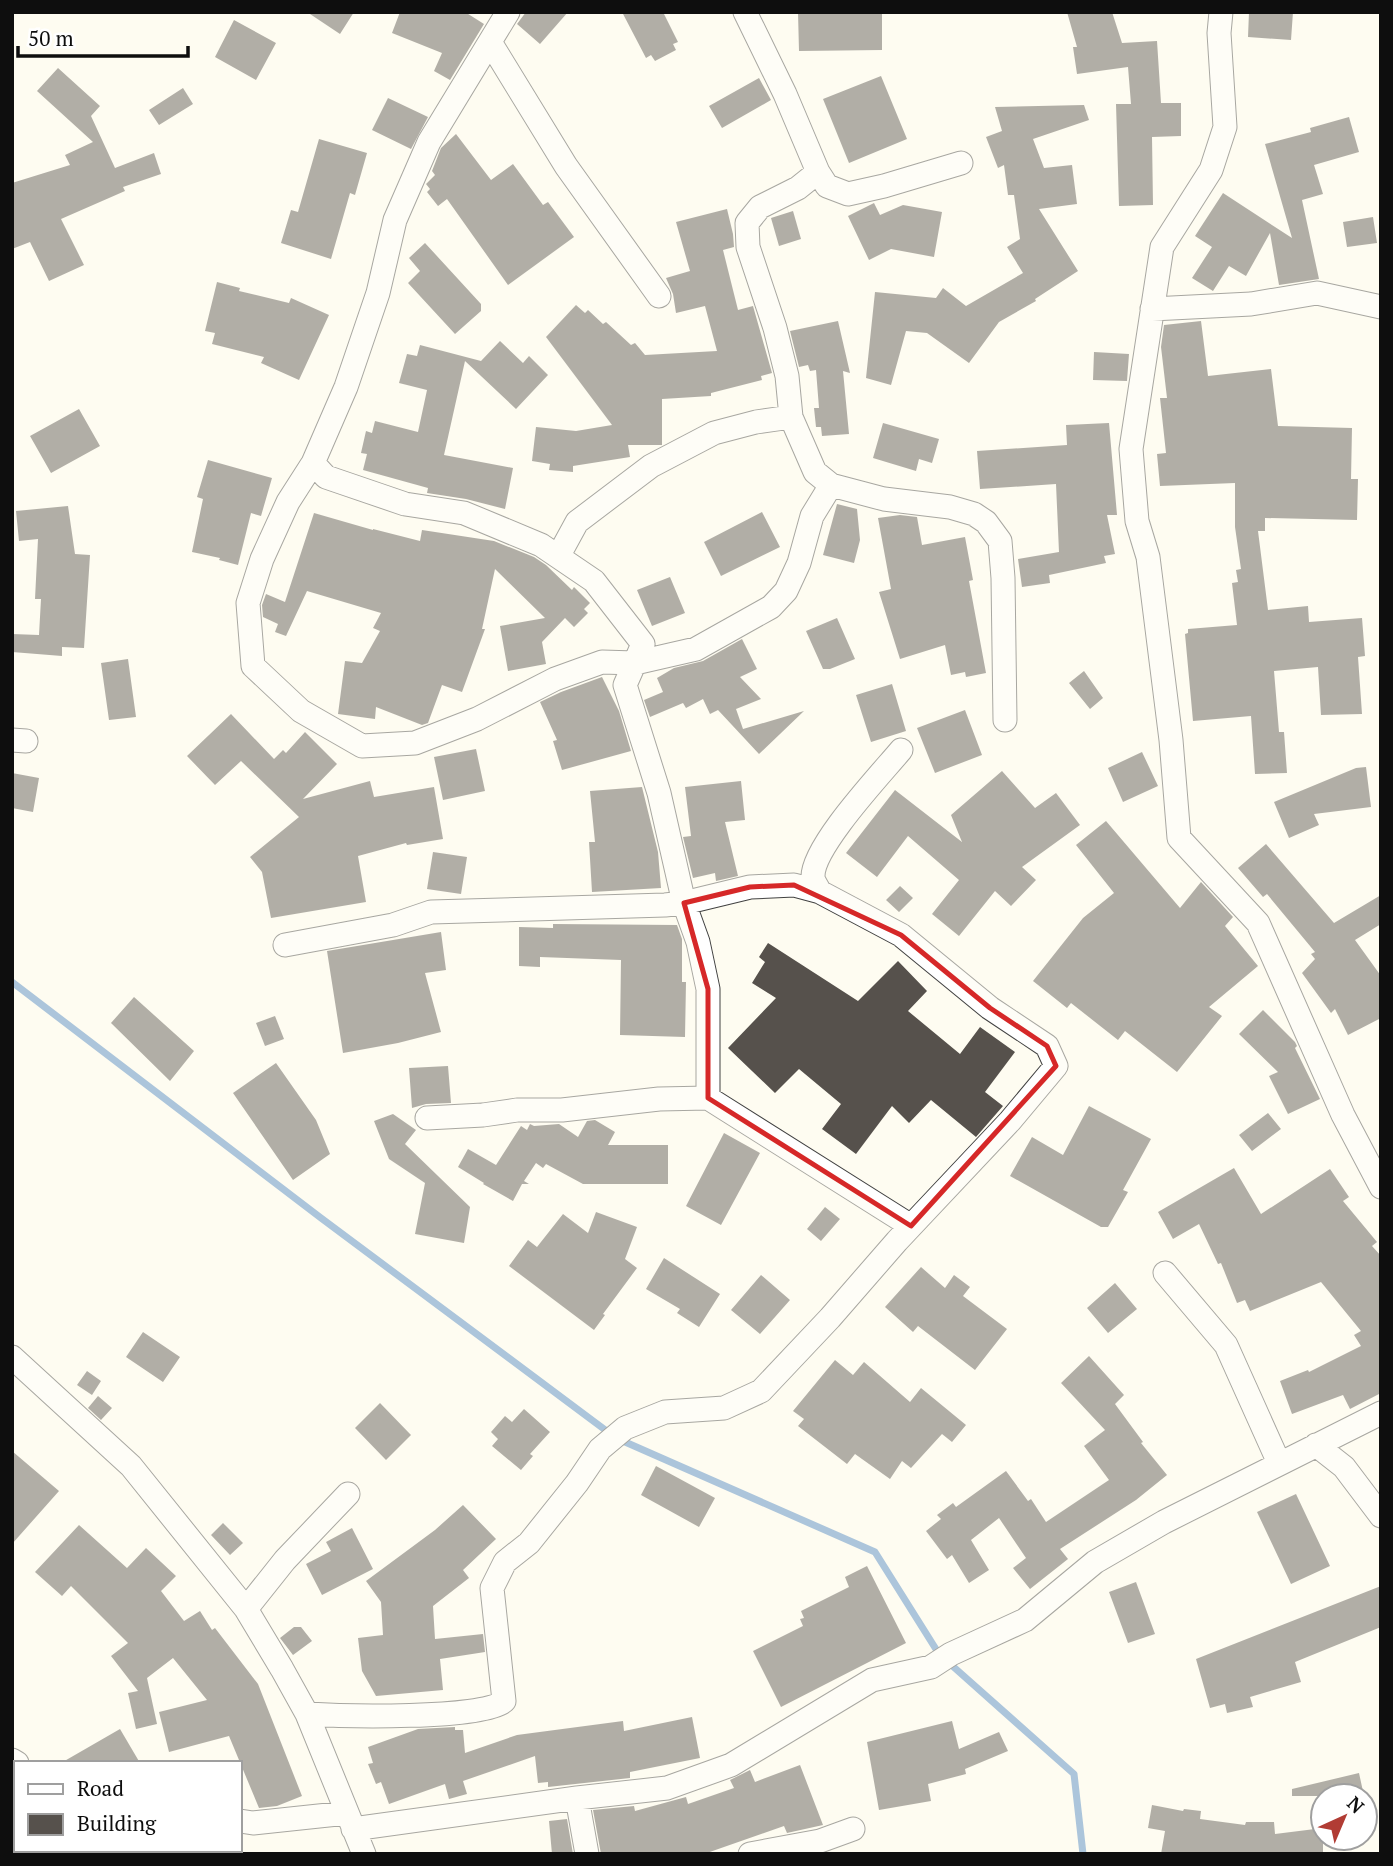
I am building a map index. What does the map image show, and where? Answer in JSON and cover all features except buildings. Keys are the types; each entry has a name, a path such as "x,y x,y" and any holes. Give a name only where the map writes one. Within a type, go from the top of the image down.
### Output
{"street":[{"path":"508,12 429,142 395,220 378,293 350,376 313,463 282,513 262,559 248,603 253,666 301,711 362,746 415,743 477,719 555,679 602,662 635,663 696,649 771,607 786,591 799,563 812,516 831,485"},
{"path":"744,12 827,186 848,194 884,187 961,163"},
{"path":"1221,12 1219,33 1225,127 1211,170 1162,247 1131,449 1137,521 1149,557 1171,740 1179,838 1258,923 1343,1115 1381,1187"},
{"path":"490,42 566,166 659,296"},
{"path":"818,172 798,188 760,207 747,223 748,247 775,328 787,376 792,417 815,472 831,485 884,499 950,507 974,514 986,522 1000,541 1005,720"},
{"path":"1152,309 1251,304 1317,293 1381,307"},
{"path":"559,555 577,522 651,467 714,433 756,422 792,417"},
{"path":"313,463 326,477 405,504 464,513 541,545 594,581 643,644 625,685 659,793 684,904 698,942 708,989 708,1098"},
{"path":"820,892 813,877 819,855 839,825 901,750"},
{"path":"285,945 393,925 431,912 684,904 750,887 794,885 820,892 901,935 990,1008 1047,1046 1056,1066 1010,1121 761,1391 723,1408 665,1412 625,1428 600,1448 577,1483 529,1543 505,1562 492,1588 503,1701 498,1707 478,1711 363,1717 307,1714"},
{"path":"427,1118 517,1111 562,1111 659,1099 708,1098 911,1226"},
{"path":"1166,1273 1226,1345 1279,1464"},
{"path":"12,1357 131,1466 246,1609 307,1714 364,1854"},
{"path":"242,1821 350,1821 667,1788 730,1765 872,1680 931,1667 951,1654 1025,1620 1095,1562 1164,1522 1381,1413"},
{"path":"1316,1445 1344,1466 1381,1516"},
{"path":"246,1609 285,1560 348,1494"},
{"path":"577,1798 587,1854"},
{"path":"750,1854 820,1841 853,1829"}],"highlighted area":[{"path":"794,885 901,935 990,1008 1047,1046 1056,1066 911,1226 708,1098 708,989 684,903 750,887"}],"waterway":[{"path":"12,982 321,1218 616,1438 875,1552 939,1654 1074,1774 1083,1854"}]}
